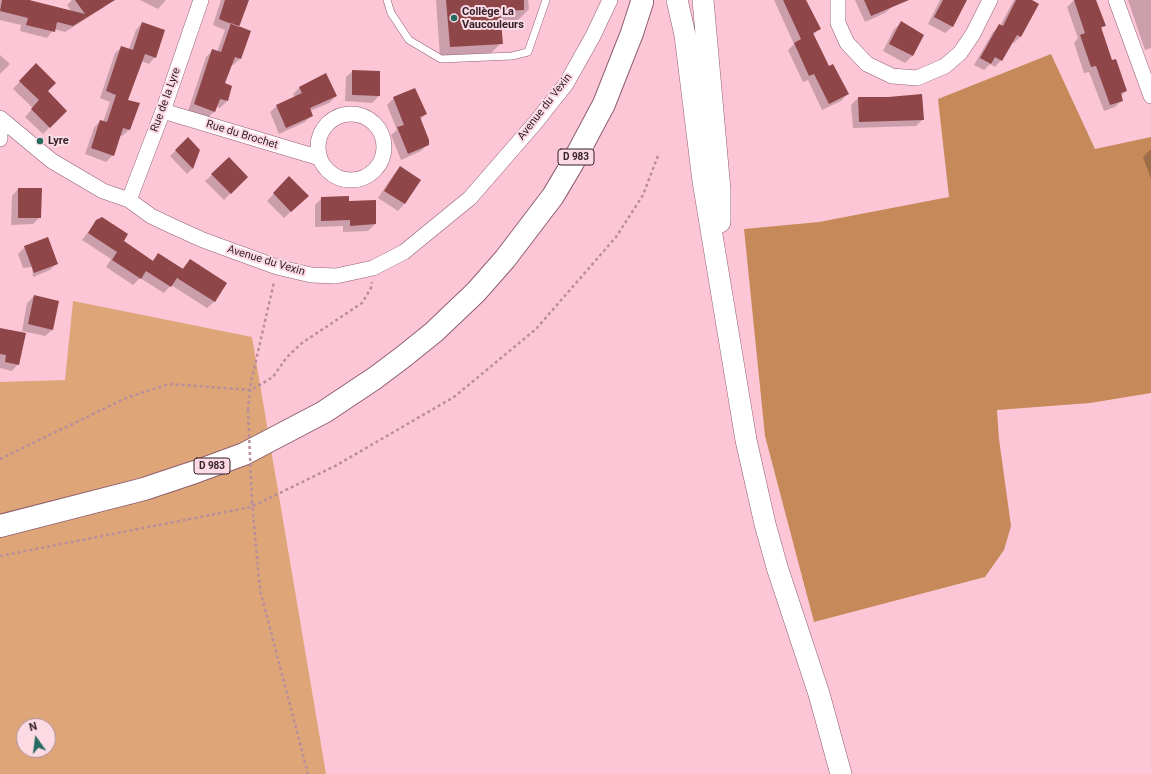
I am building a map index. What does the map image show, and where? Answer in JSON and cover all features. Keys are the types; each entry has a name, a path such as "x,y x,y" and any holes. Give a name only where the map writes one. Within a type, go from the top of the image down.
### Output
{"main road":[{"path":"677,0 685,35 703,181 746,440 765,524 777,567 819,694 841,774"},
{"path":"703,0 720,190 720,284"},
{"name":"D 983","path":"0,526 144,488 195,472 244,454 324,412 403,357 434,332 476,292 505,259 553,196 604,104 630,40 642,2"}],"street":[{"name":"Rue de la Lyre","path":"128,200 163,111 201,0"},
{"name":"Avenue du Vexin","path":"0,119 52,161 103,191 128,200 151,216 203,240 278,267 311,275 336,276 373,268 404,252 470,198 566,84 593,36 610,0"},
{"path":"838,0 838,24 847,43 867,64 892,76 917,78 945,66 960,53 973,34 990,0"},
{"path":"1116,0 1151,96"},
{"name":"Rue du Brochet","path":"163,111 320,158"},
{"path":"355,114 366,117 375,124 381,133 384,144 381,158 372,171 364,177 354,179 343,178 326,168 320,158 318,148 320,136 325,127 333,119 344,115 355,114"},
{"path":"0,119 0,139"}],"lane":[{"path":"387,0 391,12 409,40 441,59 512,56 528,52 546,0"}],"path":[{"path":"0,556 251,507 335,466 454,397 536,329 616,237 643,196 660,153"},
{"path":"278,267 248,410 251,507 260,590 308,774"},
{"path":"0,459 126,398 169,384 251,390 273,377 287,357 302,343 362,303 371,288 373,268"}],"shaded area":[{"path":"1051,54 1095,149 1151,137 1151,393 1090,403 997,410 999,439 1011,526 1004,550 985,577 814,622 765,436 744,229 819,222 949,197 938,99"},
{"path":"73,301 252,337 326,774 0,774 0,382 65,380"}],"building":[{"path":"2,0 29,0 85,14 75,0 115,0 73,26 57,22 55,32 26,25 28,18 0,11"},
{"path":"225,0 249,0 239,27 219,19"},
{"path":"446,0 524,0 524,10 500,11 503,44 450,47"},
{"path":"783,0 806,0 821,29 813,33 829,66 833,64 849,94 829,104 814,74 809,76 794,43 801,39"},
{"path":"864,0 909,0 871,16"},
{"path":"943,0 967,0 953,27 934,17"},
{"path":"1016,0 1032,0 1039,4 1021,37 1017,35 1002,61 995,57 991,64 980,58 999,24 1003,26"},
{"path":"1074,0 1096,0 1106,26 1101,27 1112,60 1116,59 1127,91 1121,93 1123,101 1110,105 1096,66 1091,67 1080,35 1085,33"},
{"path":"901,21 924,35 913,56 889,44"},
{"path":"142,22 165,30 156,58 145,54 128,100 140,103 130,130 123,128 114,156 91,148 100,120 107,122 116,95 106,91 121,46 133,50"},
{"path":"231,23 251,31 241,59 235,57 225,83 232,86 228,101 220,99 215,112 194,104 212,49 221,52"},
{"path":"36,63 56,83 48,91 67,111 50,128 31,109 39,100 19,81"},
{"path":"352,70 380,71 380,96 352,95"},
{"path":"326,73 337,96 310,108 313,116 286,128 276,105 302,93 299,87"},
{"path":"415,88 427,114 420,117 429,140 429,145 408,154 397,127 404,125 393,97"},
{"path":"922,94 924,120 859,122 858,97 888,97"},
{"path":"188,137 200,150 193,169 175,150"},
{"path":"229,157 248,177 231,194 211,174"},
{"path":"400,166 421,180 405,204 384,191"},
{"path":"289,176 309,196 291,212 273,193"},
{"path":"18,188 42,188 41,218 18,218"},
{"path":"349,196 349,201 376,200 376,224 350,226 350,220 321,221 321,197"},
{"path":"102,217 128,234 124,241 153,261 158,253 183,269 190,259 227,283 215,302 177,278 171,287 146,271 141,279 112,260 117,252 88,233 96,220"},
{"path":"48,237 58,264 34,273 24,246"},
{"path":"34,295 59,301 53,330 28,324"},
{"path":"0,328 26,333 19,365 5,362 6,355 0,354"}],"place":[{"name":"Collège La Vaucouleurs","path":"454,18"},
{"name":"Lyre","path":"40,141"}]}
